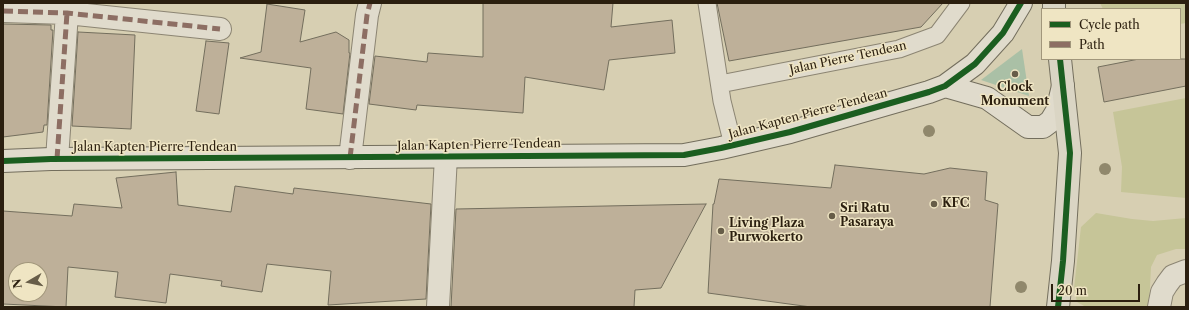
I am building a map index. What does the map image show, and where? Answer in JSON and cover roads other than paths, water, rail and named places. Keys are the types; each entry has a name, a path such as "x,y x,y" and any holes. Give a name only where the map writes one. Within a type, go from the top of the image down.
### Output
{"main road":[{"path":"350,158 366,15 370,3"},
{"name":"Jalan Kapten Pierre Tendean","path":"3,161 57,159 684,155 790,132 945,86 975,64 1003,33 1021,3"},
{"path":"3,11 67,13 220,28"},
{"path":"57,159 67,13"},
{"path":"1058,307 1063,262 1070,153 1060,60"},
{"path":"945,86 987,98 1028,127 1043,128 1051,121 1056,111 1063,86"},
{"path":"438,307 446,156"},
{"path":"1159,307 1162,292 1173,276 1186,271"}],"lane":[{"path":"707,3 722,101 734,145"},
{"name":"Jalan Pierre Tendean","path":"720,84 899,49 937,35 960,3"}],"place":[{"name":"Clock Monument","path":"1015,74"},
{"name":"KFC","path":"934,204"},
{"name":"Sri Ratu Pasaraya","path":"832,216"},
{"name":"Living Plaza Purwokerto","path":"721,231"}]}
